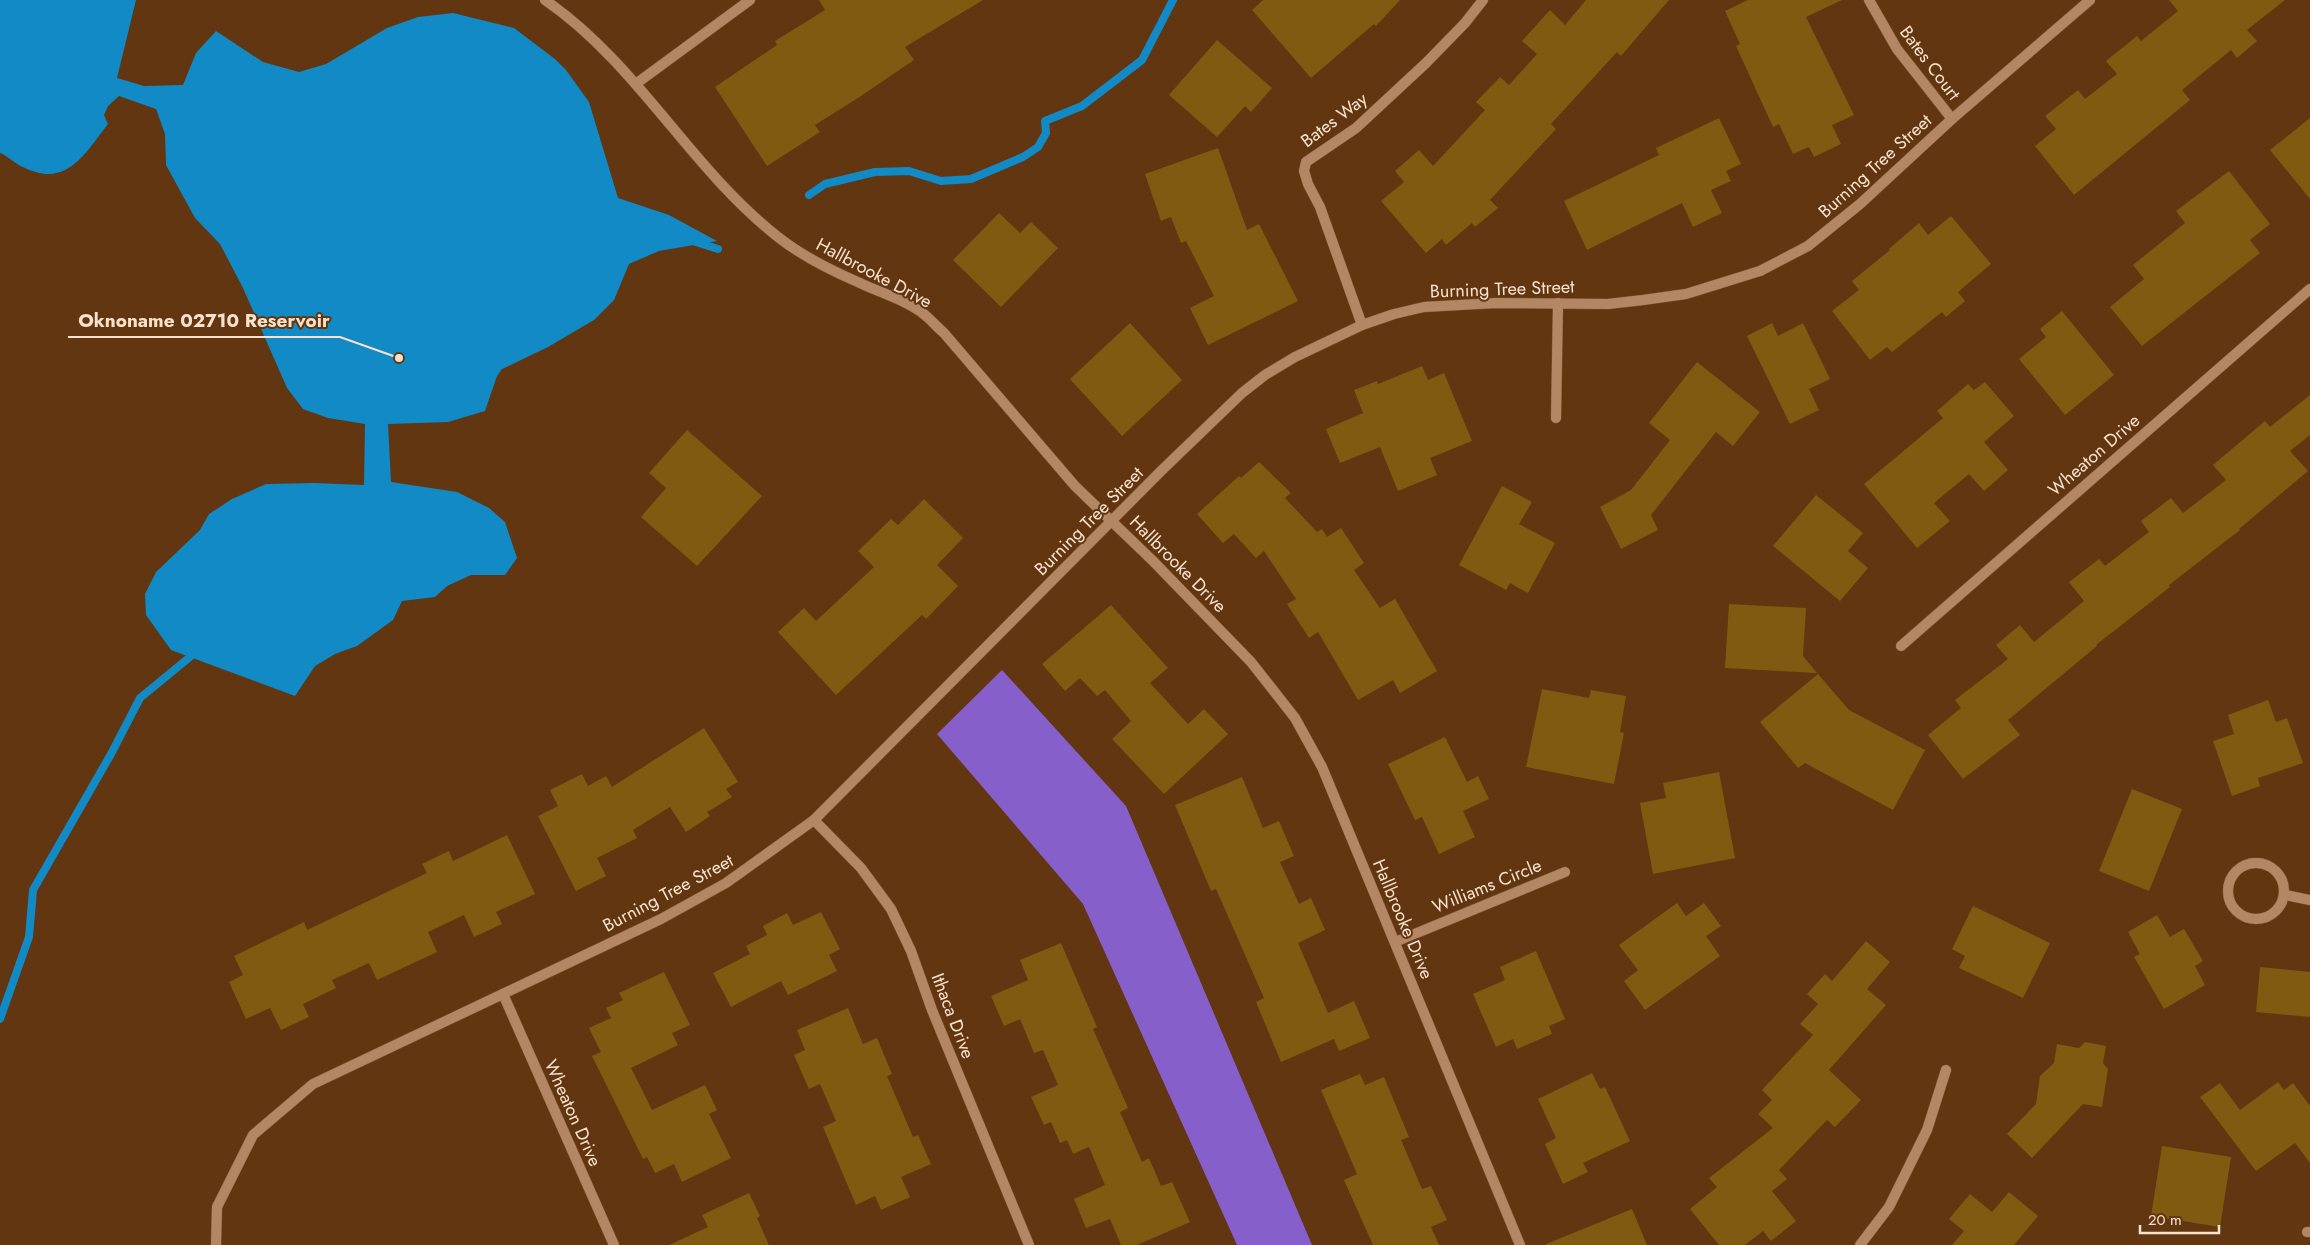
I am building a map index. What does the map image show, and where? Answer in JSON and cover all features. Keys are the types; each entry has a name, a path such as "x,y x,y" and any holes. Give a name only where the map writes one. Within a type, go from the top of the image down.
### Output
{"street":[{"name":"Hallbrooke Drive","path":"545,0 582,29 636,83 672,130 722,188 778,238 812,260 924,314 944,333 1075,486 1222,630 1278,694 1295,718 1322,767 1520,1245"},
{"path":"636,83 750,0"},
{"name":"Bates Way","path":"1362,325 1320,207 1308,184 1304,170 1306,162 1363,121 1466,23 1483,0"},
{"name":"Bates Court","path":"1869,0 1896,48 1952,119"},
{"name":"Burning Tree Street","path":"216,1245 218,1207 253,1135 313,1084 661,919 726,883 814,820 1242,392 1295,356 1362,325 1394,314 1424,307 1496,303 1608,304 1686,294 1760,271 1808,246 1860,204 1952,119 2090,0"},
{"name":"Wheaton Drive","path":"1901,646 2310,289"},
{"path":"1556,418 1558,303"},
{"name":"Ithaca Drive","path":"814,820 861,868 890,909 911,950 932,1010 1029,1245"},
{"path":"2258,863 2268,865 2276,870 2284,883 2285,895 2279,907 2271,915 2266,918 2252,919 2240,914 2233,907 2228,897 2228,886 2235,872 2245,865 2258,863"},
{"name":"Williams Circle","path":"1395,942 1565,872"},
{"path":"2285,895 2310,900"},
{"name":"Wheaton Drive","path":"503,994 614,1245"},
{"path":"1860,1245 1889,1208 1927,1130 1946,1070"}],"shaded area":[{"path":"1002,670 1126,806 1312,1245 1237,1245 1083,904 937,734"}],"water":[{"path":"0,0 136,0 117,78 144,86 183,85 196,53 216,31 263,62 299,72 326,64 387,28 418,17 453,13 514,28 555,59 566,70 589,102 618,198 669,215 717,241 659,251 629,264 614,300 594,320 548,347 502,369 497,376 485,411 448,422 388,424 391,482 457,492 489,508 505,522 517,558 505,575 471,575 447,586 435,597 402,601 393,620 357,646 335,654 315,666 295,696 171,650 146,615 145,594 156,572 200,530 209,514 232,499 266,484 364,485 365,424 328,418 303,409 287,388 243,288 220,244 195,218 166,165 165,134 156,109 119,96 108,106 104,115 108,124 91,147 73,165 62,171 51,174 38,173 20,166 0,153"}],"building":[{"path":"819,0 983,0 905,47 914,60 815,125 820,132 767,166 715,87 777,45 775,41 825,10"},
{"path":"1263,0 1400,0 1376,26 1374,24 1311,78 1252,10"},
{"path":"1586,0 1669,0 1621,56 1617,52 1551,124 1556,129 1490,200 1498,208 1475,227 1472,223 1446,245 1442,239 1426,253 1381,201 1404,182 1395,171 1419,150 1433,166 1485,110 1476,102 1500,77 1509,85 1537,54 1522,41 1550,10 1565,25"},
{"path":"1748,0 1842,0 1806,17 1854,115 1832,125 1841,144 1814,157 1809,147 1793,154 1779,124 1773,127 1736,46 1740,44 1725,11"},
{"path":"2169,0 2285,0 2247,30 2257,41 2237,58 2231,50 2182,90 2190,100 2074,195 2035,146 2056,129 2045,116 2078,90 2085,99 2117,74 2106,61 2137,36 2141,41 2178,11"},
{"path":"1217,40 1272,88 1251,112 1245,106 1217,137 1169,95"},
{"path":"1719,118 1741,164 1726,171 1731,181 1711,190 1722,213 1693,227 1682,203 1587,250 1564,201 1659,155 1656,148"},
{"path":"2310,118 2310,199 2270,150"},
{"path":"1218,148 1247,230 1259,224 1298,301 1208,345 1190,308 1214,296 1186,241 1181,243 1171,217 1161,221 1145,174"},
{"path":"2229,171 2270,224 2250,240 2260,253 2142,346 2110,307 2144,279 2133,265 2185,223 2176,211"},
{"path":"999,213 1020,233 1031,222 1058,248 1001,307 953,260"},
{"path":"1951,216 1991,264 1958,292 1965,301 1946,317 1942,312 1892,352 1887,347 1870,360 1832,311 1859,290 1852,281 1919,223 1928,235"},
{"path":"2062,311 2114,375 2065,415 2019,359 2046,337 2040,329"},
{"path":"1130,323 1182,380 1122,436 1070,379"},
{"path":"1772,323 1778,336 1803,323 1830,379 1809,389 1819,410 1790,424 1747,336"},
{"path":"1697,362 1760,412 1733,446 1716,432 1651,515 1658,530 1621,549 1600,507 1631,490 1670,440 1649,423"},
{"path":"1422,366 1428,380 1444,373 1472,441 1430,458 1437,475 1398,491 1380,447 1340,463 1326,429 1363,413 1354,390 1377,381 1378,384"},
{"path":"1985,382 2014,416 1984,442 2008,470 1984,491 1969,474 1934,503 1950,521 1917,548 1864,484 1943,418 1937,411 1968,384 1974,390"},
{"path":"2310,395 2310,435 2290,451 2308,471 2240,530 2169,585 2170,587 2096,645 2008,720 2020,735 1963,779 1928,735 1961,708 1955,700 2008,659 1996,645 2020,625 2034,642 2084,601 2069,582 2099,559 2105,566 2149,532 2141,521 2171,498 2183,513 2226,480 2213,465 2265,421 2270,427"},
{"path":"687,430 762,496 697,566 641,517 666,488 649,473"},
{"path":"1259,462 1291,493 1285,498 1317,532 1322,529 1327,537 1341,528 1364,563 1354,570 1380,608 1395,599 1437,671 1400,693 1393,680 1358,700 1318,632 1309,638 1287,604 1296,599 1264,551 1256,558 1234,534 1223,543 1197,514 1239,476 1241,478"},
{"path":"1502,486 1532,502 1519,524 1555,543 1528,593 1510,583 1506,590 1459,565"},
{"path":"1816,495 1863,533 1848,551 1868,568 1840,601 1773,546"},
{"path":"924,499 963,538 937,565 958,586 926,619 922,615 836,695 778,632 804,608 816,621 874,567 858,551 891,519 898,525"},
{"path":"1729,604 1806,608 1803,656 1817,673 1725,668"},
{"path":"1111,605 1168,668 1150,683 1188,724 1204,709 1228,734 1164,794 1112,739 1131,721 1105,690 1097,696 1080,678 1065,691 1042,664"},
{"path":"1818,674 1849,710 1925,750 1893,810 1805,763 1798,768 1760,722"},
{"path":"1542,689 1589,698 1591,690 1626,696 1620,732 1624,733 1614,784 1526,767"},
{"path":"2268,700 2276,722 2287,718 2303,763 2258,778 2260,786 2232,796 2213,741 2234,734 2228,715"},
{"path":"704,728 738,782 726,789 732,797 707,812 710,816 686,832 670,807 633,830 637,838 597,858 606,876 576,891 538,816 558,806 550,790 582,774 588,786 606,776 612,787"},
{"path":"1445,737 1467,782 1478,776 1489,799 1463,811 1475,837 1439,854 1422,817 1415,820 1388,764"},
{"path":"1719,772 1735,858 1653,874 1640,803 1666,798 1663,783"},
{"path":"1242,777 1263,828 1279,821 1294,856 1280,862 1299,904 1311,898 1325,930 1298,943 1328,1013 1354,1001 1370,1038 1339,1051 1334,1039 1281,1062 1256,1002 1264,998 1216,889 1211,891 1175,805"},
{"path":"2132,789 2182,809 2149,891 2099,871"},
{"path":"507,835 535,894 496,912 502,924 474,937 464,915 428,932 437,952 377,980 369,963 332,980 336,988 303,1004 309,1017 281,1030 270,1008 246,1019 229,982 243,975 234,956 304,922 307,930 427,873 422,864 449,851 453,861"},
{"path":"1677,903 1686,916 1704,903 1721,926 1706,936 1720,956 1645,1010 1624,981 1638,970 1619,945"},
{"path":"1973,906 2050,943 2023,998 1959,968 1965,956 1952,949"},
{"path":"821,912 840,949 829,955 837,971 788,995 781,981 731,1007 713,973 750,954 746,946 767,935 763,926 787,913 793,925"},
{"path":"2157,915 2170,937 2184,929 2203,961 2195,966 2205,985 2164,1009 2134,957 2140,954 2128,932"},
{"path":"1866,941 1890,962 1867,989 1886,1005 1829,1070 1861,1100 1835,1127 1827,1120 1779,1170 1787,1179 1772,1191 1796,1221 1771,1241 1763,1231 1745,1245 1719,1245 1690,1209 1717,1187 1709,1178 1773,1128 1758,1114 1772,1100 1762,1090 1813,1035 1800,1024 1818,1004 1807,994 1825,974 1832,981"},
{"path":"1061,943 1097,1027 1093,1029 1128,1108 1120,1112 1142,1162 1149,1158 1161,1186 1172,1182 1190,1222 1137,1245 1121,1245 1110,1219 1086,1228 1074,1199 1105,1185 1089,1147 1073,1154 1067,1140 1060,1143 1051,1122 1044,1125 1031,1097 1058,1085 1043,1050 1034,1053 1020,1019 1004,1026 991,996 1028,980 1020,960"},
{"path":"1536,951 1565,1019 1549,1026 1552,1034 1517,1049 1513,1039 1496,1047 1473,994 1505,980 1500,967"},
{"path":"2260,967 2310,972 2310,1017 2256,1012"},
{"path":"664,972 690,1025 672,1033 678,1045 631,1068 652,1110 705,1085 717,1110 709,1114 731,1158 682,1182 674,1164 655,1173 647,1157 643,1159 592,1056 601,1052 589,1028 611,1018 606,1008 623,1000 619,993"},
{"path":"848,1008 863,1044 877,1038 892,1074 887,1076 913,1137 918,1135 931,1164 901,1177 910,1197 881,1210 875,1196 856,1205 823,1127 836,1121 820,1084 809,1089 794,1055 805,1050 797,1030"},
{"path":"2085,1042 2106,1046 2103,1063 2108,1069 2102,1107 2083,1104 2032,1158 2007,1134 2036,1104 2040,1076 2054,1063 2057,1044 2079,1048"},
{"path":"1592,1073 1600,1089 1605,1087 1630,1141 1583,1163 1588,1172 1563,1184 1545,1144 1556,1138 1538,1099"},
{"path":"1360,1074 1365,1085 1384,1077 1409,1137 1401,1140 1422,1189 1431,1186 1447,1220 1431,1227 1439,1245 1373,1245 1344,1180 1357,1174 1321,1090"},
{"path":"2278,1082 2284,1090 2293,1083 2310,1106 2310,1163 2295,1143 2256,1171 2200,1097 2220,1083 2240,1110"},
{"path":"2162,1146 2231,1157 2220,1227 2151,1216"},
{"path":"2009,1192 2038,1216 2014,1245 1952,1245 1964,1231 1949,1219 1970,1194 1992,1212"},
{"path":"749,1193 760,1216 757,1218 769,1245 669,1245 708,1227 702,1215"},
{"path":"1632,1209 1647,1245 1546,1245 1546,1244"}],"waterway":[{"path":"809,195 825,184 875,172 909,171 941,181 971,179 1023,157 1038,147 1046,133 1045,121 1082,106 1142,60 1173,0"},
{"path":"693,241 718,249"},
{"path":"0,1019 29,937 33,890 111,754 140,698 196,652"}],"place":[{"name":"Oknoname 02710 Reservoir","path":"399,358"}]}
